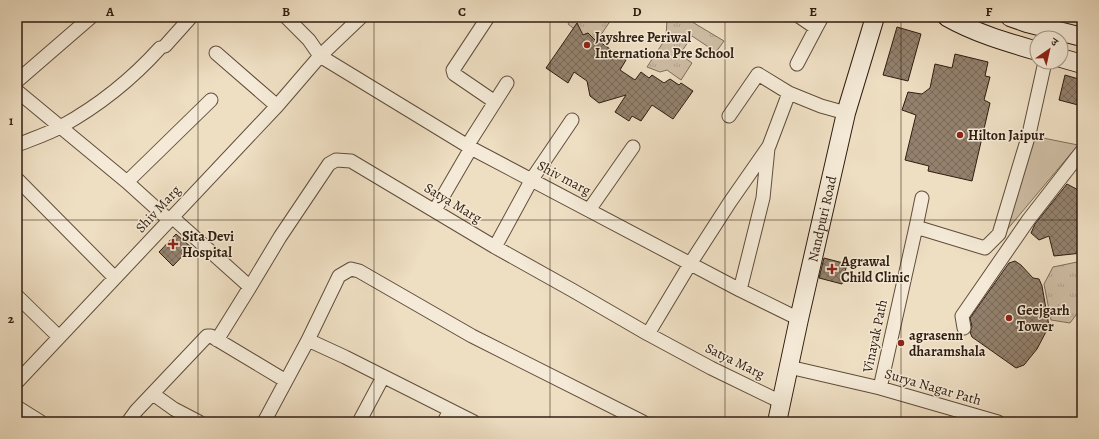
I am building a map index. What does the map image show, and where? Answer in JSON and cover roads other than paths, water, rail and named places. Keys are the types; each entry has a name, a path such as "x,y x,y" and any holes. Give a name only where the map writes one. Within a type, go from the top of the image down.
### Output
{"street":[{"path":"17,81 90,17"},
{"path":"17,145 61,127 100,102 141,68 191,17"},
{"path":"286,17 309,40 320,56"},
{"name":"Shiv Marg","path":"17,382 277,106 320,56 361,17"},
{"path":"488,17 453,70 454,74 495,102"},
{"path":"797,64 819,22 800,17"},
{"name":"Nandpuri Road","path":"777,422 846,113 875,17"},
{"path":"947,17 984,35 1029,49"},
{"path":"970,17 1029,39"},
{"path":"1010,17 1027,23 1082,37"},
{"path":"1044,17 1082,26"},
{"path":"1069,50 1082,53"},
{"path":"216,52 277,106"},
{"name":"Shiv marg","path":"320,56 469,147 690,264 799,319"},
{"path":"1069,60 1082,64"},
{"path":"916,227 985,248 999,234 1029,134 1043,70"},
{"path":"729,116 758,74 789,93 821,106 846,113"},
{"path":"435,210 469,147 507,83"},
{"path":"17,91 171,218 250,287"},
{"path":"740,290 763,198 769,146 789,93"},
{"path":"128,182 211,100"},
{"path":"495,247 532,179 572,120"},
{"path":"648,334 690,264 730,202 769,146"},
{"path":"589,210 633,147"},
{"path":"964,328 962,316 1029,219 1082,151"},
{"name":"Satya Marg","path":"217,340 280,237 329,164 336,160 350,161 435,210 495,247 648,334 711,368 781,402"},
{"path":"17,179 115,278"},
{"name":"Vinayak Path","path":"880,388 922,198"},
{"path":"264,422 308,340 339,276 351,270 359,271 472,336 619,417 643,422"},
{"path":"17,296 59,337"},
{"path":"128,422 152,394 207,336 211,336 286,381"},
{"path":"308,340 474,422"},
{"name":"Surya Nagar Path","path":"789,367 880,388 998,422"},
{"path":"358,422 383,377"},
{"path":"152,394 174,409 199,422"},
{"path":"17,407 41,422"},
{"path":"444,422 450,410"}],"place":[{"name":"Jayshree Periwal Internationa Pre School","path":"587,45"},
{"name":"Hilton Jaipur","path":"960,135"},
{"name":"Sita Devi Hospital","path":"173,244"},
{"name":"Agrawal Child Clinic","path":"832,269"},
{"name":"Geejgarh Tower","path":"1009,318"},
{"name":"agrasenn dharamshala","path":"901,343"}]}
